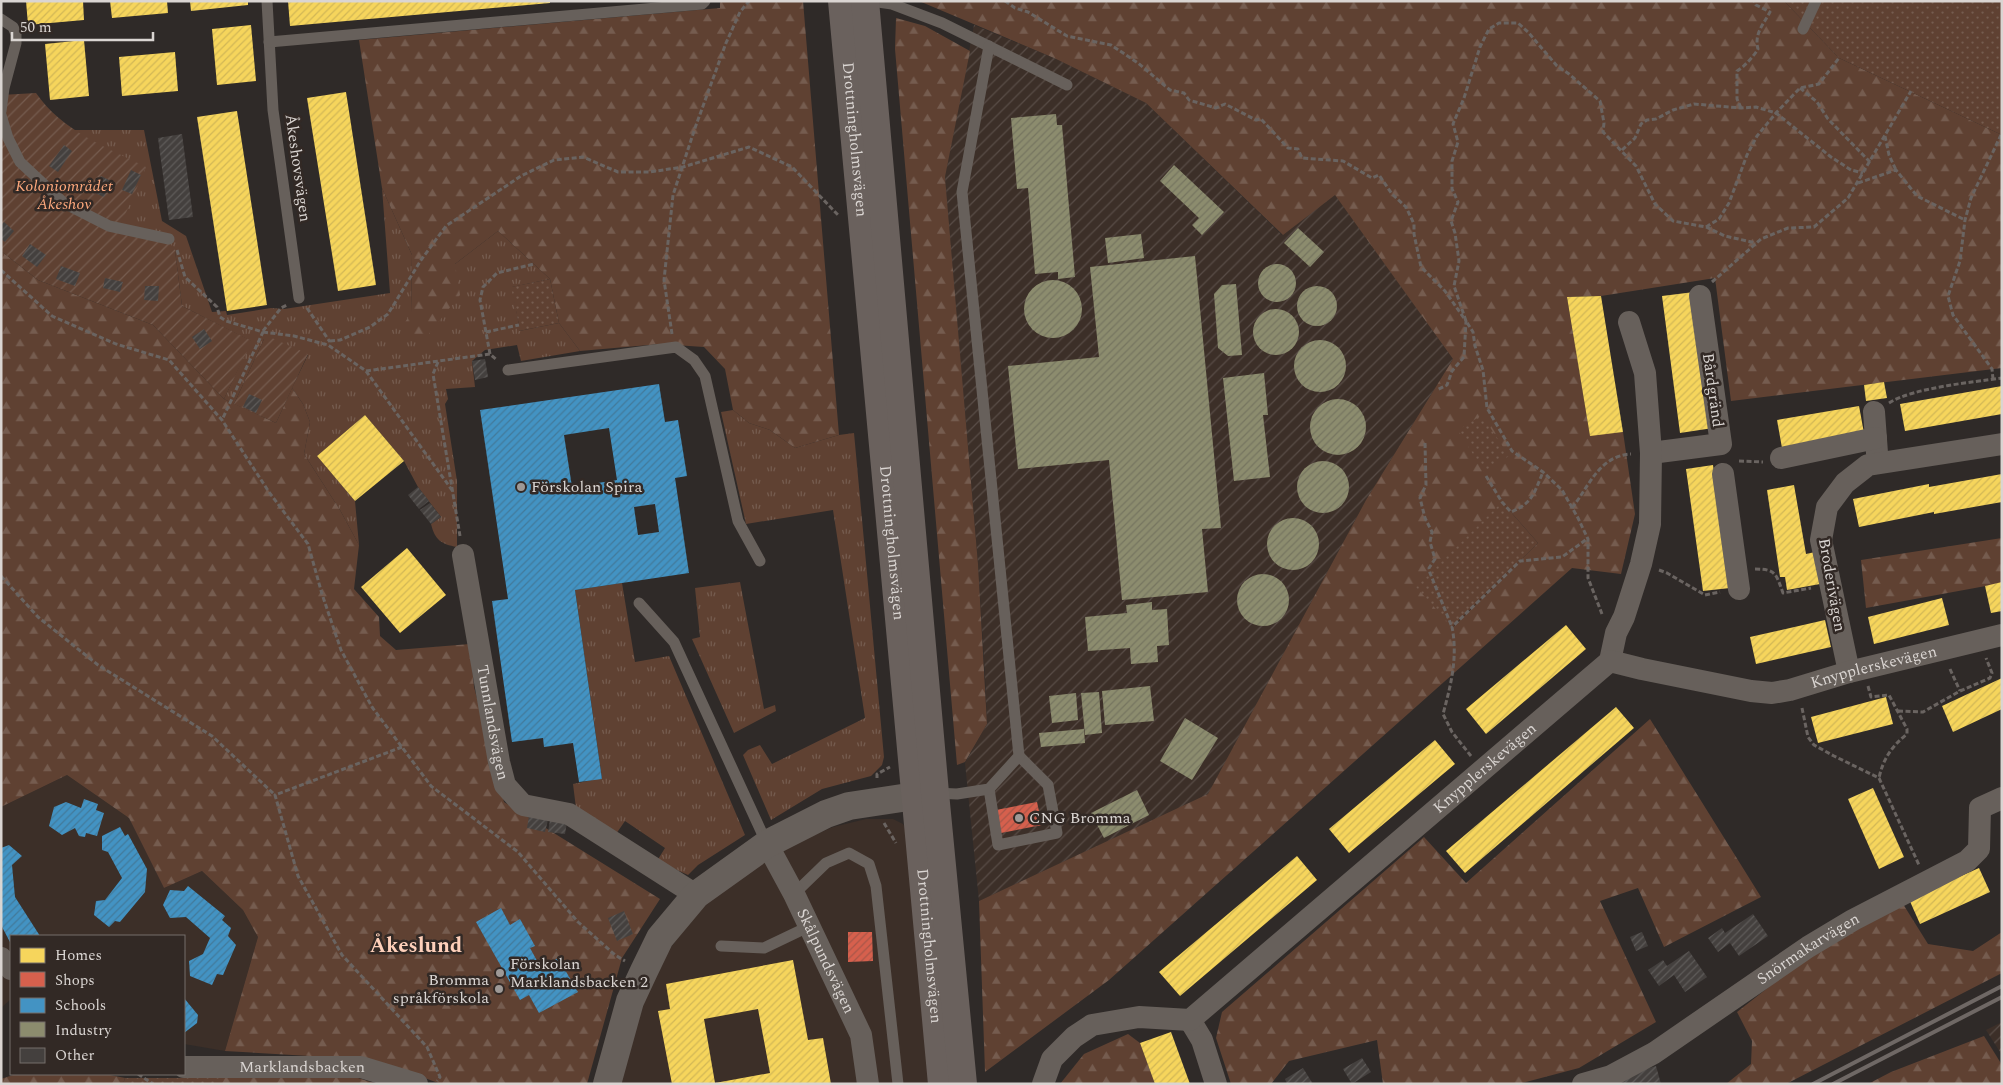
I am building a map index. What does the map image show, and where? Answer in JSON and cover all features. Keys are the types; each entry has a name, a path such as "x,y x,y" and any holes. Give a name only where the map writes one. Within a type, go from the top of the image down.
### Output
{"main road":[{"name":"Drottningholmsvägen","path":"842,1 925,795 963,1084"},
{"name":"Drottningholmsvägen","path":"865,1 925,795 942,1084"}],"street":[{"name":"Bårdgränd","path":"1651,453 1721,444 1700,296"},
{"path":"1610,661 1616,633 1642,564 1650,524 1651,453 1645,373 1629,322"},
{"path":"1874,412 1878,464"},
{"path":"1781,458 1876,438"},
{"name":"Broderivägen","path":"1856,671 1830,584 1821,540 1827,507 1845,483 1868,465 2002,444"},
{"path":"1723,474 1738,580"},
{"name":"Tunnlandsvägen","path":"463,555 498,762 505,786 523,806 569,814 696,895"},
{"name":"Knypplerskevägen","path":"1190,1020 1610,661 1772,694 2002,635"},
{"path":"608,1084 630,1001 648,962 660,938 696,895 768,844 826,814 849,806 925,795"},
{"name":"Snörmakarvägen","path":"1583,1084 1611,1076 1654,1053 1808,947 1853,920 1967,861 1979,849 1980,808 2002,798"},
{"name":"Skålpundsvägen","path":"768,844 810,926 861,1035 868,1084"},
{"path":"1,958 10,967"},
{"path":"1043,1084 1052,1059 1074,1037 1092,1025 1139,1016 1190,1020 1202,1040 1216,1084"},
{"name":"Marklandsbacken","path":"185,1067 361,1066 417,1084"}],"lane":[{"name":"Åkeshovsvägen","path":"267,1 274,110 299,298"},
{"path":"270,42 702,4 705,1"},
{"path":"871,1 892,4 942,23 1067,85"},
{"path":"1803,28 1816,1"},
{"path":"1,19 14,27 16,43 4,88 1,111"},
{"path":"989,46 962,192 1019,756 1048,785 1057,833 998,846 989,789"},
{"path":"1,115 8,138 20,162 64,203 109,226 170,239"},
{"path":"508,370 676,347 694,360 705,376 738,522 760,561"},
{"path":"639,603 674,642 768,844"},
{"path":"925,795 957,794 989,789 1019,756"},
{"path":"794,894 826,863 848,853 869,864 876,886 898,1084"},
{"path":"721,946 764,948 810,926"}],"path":[{"path":"676,347 669,320 664,280 673,195 726,43 740,12 749,1"},
{"path":"1005,1 1015,8 1028,12 1067,36 1111,45 1138,63 1170,90 1184,92 1189,100 1216,108 1225,104 1256,120 1262,119 1288,148 1298,149 1302,158 1343,161 1372,178 1379,175 1392,194 1406,207 1414,224 1414,234 1421,267 1445,291 1473,332 1475,346 1483,370 1487,408 1512,451 1543,472 1562,490 1572,508 1588,539 1588,578 1602,615 1616,633"},
{"path":"1741,108 1737,98 1737,71 1755,55 1758,49 1756,41 1758,32 1770,12 1756,6 1754,1"},
{"path":"1437,390 1446,385 1452,371 1464,357 1466,321 1454,286 1459,261 1455,233 1451,222 1458,202 1452,190 1452,161 1458,142 1453,124 1464,98 1480,47 1489,29 1499,23 1518,22 1557,66 1600,101 1604,123 1603,132 1636,166 1655,204 1673,221 1706,227 1725,236 1756,243"},
{"path":"1706,227 1719,219 1729,204 1747,155 1757,136 1776,112 1800,88 1819,84 1839,58"},
{"path":"1800,88 1817,102 1828,119 1870,162"},
{"path":"1700,296 1715,278 1761,239 1788,228 1814,227 1848,198 1910,91"},
{"path":"1622,150 1636,138 1641,124 1673,110 1694,104 1741,108 1756,107 1776,112 1831,157 1851,170 1863,173"},
{"path":"1993,379 1992,369 1953,315 1948,296 1960,261 1965,220 1971,198 2001,135"},
{"path":"1885,136 1896,170 1917,196 1965,220"},
{"path":"170,239 175,244 185,277 217,307 220,317 226,321 263,332 329,343 370,327 388,314 421,260 446,226 522,176 554,160 584,157 618,172 650,172 683,167 748,147 792,167 838,215"},
{"path":"1857,183 1896,170"},
{"path":"508,370 490,354 480,300 483,287 497,273 534,264"},
{"path":"1,270 52,316 116,344 169,360 222,420 269,492 308,544 341,650 372,707 431,786 518,852 578,922 615,955 627,961"},
{"path":"222,420 263,332 281,308 299,298 329,343 366,371 452,490"},
{"path":"486,332 519,325"},
{"path":"366,371 490,354"},
{"path":"438,362 433,374 463,555"},
{"path":"1874,412 1898,397 1954,385 2002,378"},
{"path":"1425,443 1426,485 1420,498 1425,518 1432,532 1430,542 1435,559 1429,568 1452,627 1455,641 1453,677 1444,714 1452,732 1483,770"},
{"path":"1721,444 1739,461 1763,462 1781,458"},
{"path":"1572,508 1598,470 1610,460 1619,455 1651,453"},
{"path":"1486,476 1502,502 1511,512 1532,500 1543,472"},
{"path":"1452,627 1520,561 1562,557 1588,539"},
{"path":"1642,564 1668,573 1705,595 1768,569 1777,575 1783,593 1830,584"},
{"path":"1,576 38,618 98,666 212,736 275,794 298,876 337,948 360,976 427,1047 440,1078 436,1084"},
{"path":"1898,711 1923,712 1960,691 1990,678 1992,673 1980,641"},
{"path":"1942,650 1960,691"},
{"path":"1856,671 1870,696 1889,695 1907,729 1907,734 1887,754 1881,767 1879,778 1926,882"},
{"path":"1790,690 1802,707 1808,738 1814,744 1879,778"},
{"path":"275,794 402,747"},
{"path":"140,1075 153,1084"}],"shaded area":[{"path":"974,25 1054,58 1146,103 1282,235 1335,194 1453,359 1366,500 1208,795 979,901 965,763 987,724 985,676 978,564 945,177"},
{"path":"67,775 129,818 164,888 202,871 243,910 258,937 225,1051 185,1044 185,935 10,935 10,1000 1,1008 1,807"},
{"path":"866,819 893,819 903,824 909,833 932,1084 619,1084 651,974 703,904 764,856 833,827"},
{"path":"2002,1022 2002,1055 1986,1030"}],"green space":[{"path":"720,1 803,1 839,435 795,448 770,430 749,423 733,410 725,369 704,347 660,344 580,351 559,323 550,279 498,231 455,264 460,295 428,335 414,338 402,327 411,313 412,255 382,188 359,40 720,8"},
{"path":"919,1 1784,1 1839,58 2002,135 2002,368 1731,401 1715,278 1601,296 1567,297 1590,435 1623,432 1635,514 1621,574 1572,568 1109,980 985,1072 979,901 1208,794 1366,500 1453,359 1335,195 1283,235 1146,103 1054,58","holes":["1502,502 1538,543 1453,627"]},
{"path":"1784,1 2002,1 2002,135 1839,58"},
{"path":"896,18 925,26 970,51 945,177 978,564 987,724 965,762 957,765 895,49"},
{"name":"Koloniområdet Åkeshov","path":"36,93 59,118 72,128 100,145 146,167 118,231 169,242 175,250 182,306 252,341 224,399 153,325 38,280 1,251 1,95"},
{"path":"73,130 144,130 162,221 186,236 212,312 226,311 227,315 271,308 284,309 390,293 382,188 412,255 411,313 455,264 498,231 550,279 512,287 519,331 559,323 580,351 521,361 517,345 485,350 472,361 475,387 446,389 448,399 445,404 457,481 457,547 443,543 434,534 431,524 441,517 418,487 404,461 365,415 317,456 355,501 359,545 340,510 304,454 310,422 303,404 292,388 308,355 264,339 234,404 224,399 251,341 182,306 175,250 118,231"},
{"path":"1,251 38,280 153,325 224,399 276,423 292,388 303,404 310,422 304,454 340,510 359,545 354,589 379,617 380,636 396,650 470,644 474,687 504,802 660,899 622,958 587,1084 441,1084 411,1073 361,1059 225,1051 258,937 243,910 202,871 164,888 129,818 67,775 1,807"},
{"path":"550,279 559,323 519,331 511,287"},
{"path":"272,338 308,354 276,423 234,404 264,339"},
{"path":"733,410 749,423 770,430 795,448 839,435 854,433 884,757 882,765 871,776 822,789 771,820 743,755 748,750 760,745 772,764 865,718 833,510 746,524 721,412"},
{"path":"1482,415 1509,456 1484,472 1458,430"},
{"path":"1502,502 1538,543 1452,627 1416,587"},
{"path":"2002,538 2002,583 1866,608 1861,560"},
{"path":"740,582 764,709 775,705 776,711 734,733 692,639 700,637 695,588"},
{"path":"622,583 635,662 669,656 745,835 698,865 688,875 657,861 665,848 625,821 616,834 576,808 573,784 602,778 575,590"},
{"path":"1650,719 1761,897 1664,947 1638,888 1600,901 1656,1022 1579,1068 1518,1084 1383,1084 1377,1040 1289,1061 1271,1084 1231,1084 1216,1038 1222,1012 1424,837 1466,883"},
{"path":"1903,904 1928,944 1973,951 2002,932 2002,973 1786,1084 1726,1084 1751,1064 1752,1041 1737,1012 1812,953"},
{"path":"1128,1034 1140,1043 1155,1084 1060,1084 1084,1054"},
{"path":"1984,1036 2002,1065 2002,1084 1868,1084 1891,1072"},
{"path":"13,1075 110,1075 125,1078 123,1084 1,1084 1,1079"},
{"path":"125,1078 220,1078 220,1084 123,1084"},
{"path":"220,1078 358,1078 377,1084 220,1084"}],"building: Homes":[{"path":"26,1 83,1 84,20 28,25"},
{"path":"110,1 167,1 168,13 112,18"},
{"path":"190,1 248,1 248,5 191,11"},
{"path":"288,1 550,1 550,3 290,26"},
{"path":"251,25 256,81 217,85 212,29"},
{"path":"84,40 89,96 50,100 45,44"},
{"path":"175,52 178,91 122,96 119,57"},
{"path":"346,92 376,285 338,291 307,98"},
{"path":"237,111 267,305 227,311 197,117"},
{"path":"1694,292 1713,428 1680,433 1662,296"},
{"path":"1601,296 1623,432 1590,436 1567,297"},
{"path":"1884,382 1887,398 1866,401 1864,385"},
{"path":"2002,386 2002,414 1905,431 1900,404"},
{"path":"1859,406 1864,433 1782,448 1777,420"},
{"path":"365,415 404,461 355,501 317,456"},
{"path":"1713,465 1730,588 1703,591 1686,469"},
{"path":"2002,474 2002,502 1934,514 1934,512 1859,527 1853,499 1929,484 1929,487"},
{"path":"1794,485 1806,554 1815,552 1820,584 1787,590 1785,577 1780,577 1767,490"},
{"path":"407,548 446,595 400,633 361,587"},
{"path":"2002,582 2002,611 1991,613 1985,586"},
{"path":"1942,598 1949,625 1874,644 1868,617"},
{"path":"1825,620 1831,647 1756,664 1750,637"},
{"path":"1566,625 1586,649 1486,734 1466,709"},
{"path":"2002,678 2002,709 1953,732 1942,706"},
{"path":"1886,697 1893,724 1818,743 1811,717"},
{"path":"1616,707 1634,728 1465,873 1446,851"},
{"path":"1435,740 1455,764 1349,853 1329,829"},
{"path":"1873,788 1904,857 1879,869 1848,799"},
{"path":"1297,856 1317,880 1180,996 1159,972"},
{"path":"1979,868 1990,892 1920,924 1909,899"},
{"path":"793,960 808,1040 823,1038 831,1084 672,1084 658,1011 670,1009 666,984","holes":["758,1009 770,1073 715,1083 704,1019"]},
{"path":"1171,1032 1190,1084 1155,1084 1140,1043"}],"building: Shops":[{"name":"CNG Bromma","path":"1037,802 1042,825 1001,833 996,810"},
{"path":"848,932 872,932 873,961 848,962"}],"building: Schools":[{"path":"659,384 665,422 678,420 687,476 675,478 689,573 575,590 602,779 579,782 573,743 544,747 543,738 512,742 492,601 508,599 480,410","holes":["609,428 617,480 572,487 564,435","655,504 659,532 638,535 634,507"]},
{"path":"84,799 98,804 96,810 104,813 97,836 86,833 85,837 79,836 75,828 62,835 49,826 54,807 66,802 81,808"},
{"path":"120,827 125,836 128,834 147,869 145,892 120,922 115,921 109,927 94,915 96,901 105,900 122,878 108,852 102,850 102,836"},
{"path":"9,845 22,856 12,865 15,897 39,935 10,935 10,942 1,925 1,848"},
{"path":"188,886 225,916 222,920 231,928 228,936 236,945 223,975 217,974 212,985 190,976 189,961 203,954 210,938 186,917 170,918 163,905 170,890 184,891"},
{"path":"501,908 510,925 520,919 535,946 530,948 541,968 558,958 578,992 539,1013 529,995 520,1000 476,922"},
{"path":"185,999 198,1015 197,1023 185,1032"}],"building: Industry":[{"path":"1056,114 1057,125 1062,125 1075,277 1058,279 1058,272 1035,274 1028,188 1017,189 1011,118"},
{"path":"1174,165 1224,212 1202,235 1192,225 1199,218 1160,181"},
{"path":"1298,228 1324,252 1310,267 1284,243"},
{"path":"1141,234 1144,258 1108,263 1105,238"},
{"path":"1195,256 1221,528 1202,529 1208,592 1122,600 1109,460 1018,469 1008,366 1099,357 1090,267"},
{"path":"1277,264 1290,270 1296,283 1290,296 1277,302 1264,296 1258,283 1264,270"},
{"path":"1047,280 1059,280 1074,288 1082,303 1082,315 1074,330 1059,338 1047,338 1032,330 1024,315 1024,303 1032,288"},
{"path":"1236,284 1242,355 1228,356 1218,348 1214,294 1222,285"},
{"path":"1313,286 1321,286 1328,289 1334,295 1337,306 1334,317 1328,323 1321,326 1313,326 1306,323 1300,317 1297,310 1297,302 1300,295 1306,289"},
{"path":"1276,309 1289,313 1295,319 1299,332 1295,345 1289,351 1276,355 1263,351 1257,345 1253,332 1257,319 1263,313"},
{"path":"1320,340 1334,344 1342,352 1346,366 1342,380 1334,388 1320,392 1306,388 1298,380 1294,366 1298,352 1306,344"},
{"path":"1264,373 1268,415 1263,415 1270,477 1234,481 1223,378"},
{"path":"1338,399 1349,401 1358,407 1364,416 1366,427 1364,438 1358,447 1349,453 1338,455 1327,453 1318,447 1312,438 1310,427 1312,416 1318,407 1327,401"},
{"path":"1318,461 1328,461 1337,465 1345,473 1349,487 1345,501 1337,509 1328,513 1318,513 1309,509 1301,501 1297,492 1297,482 1301,473 1309,465"},
{"path":"1293,518 1307,522 1315,530 1319,544 1315,558 1307,566 1293,570 1279,566 1271,558 1267,544 1271,530 1279,522"},
{"path":"1258,574 1268,574 1277,578 1285,586 1289,600 1285,614 1277,622 1268,626 1258,626 1249,622 1241,614 1237,605 1237,595 1241,586 1249,578"},
{"path":"1152,602 1152,610 1167,609 1169,645 1157,646 1158,662 1131,664 1130,648 1088,651 1085,617 1127,613 1126,605"},
{"path":"1150,686 1154,721 1105,725 1102,691"},
{"path":"1099,692 1102,733 1085,735 1081,693"},
{"path":"1076,693 1078,720 1052,723 1049,696"},
{"path":"1185,718 1218,738 1192,780 1160,761"},
{"path":"1084,729 1085,743 1041,747 1039,733"},
{"path":"1137,790 1149,815 1104,838 1091,813"}],"building: Other":[{"path":"182,134 193,217 169,220 158,138"},
{"path":"64,145 72,151 58,172 49,166"},
{"path":"131,170 141,175 132,194 122,190"},
{"path":"101,176 111,181 104,197 93,192"},
{"path":"4,222 14,231 5,242 1,239 1,225"},
{"path":"30,244 46,255 37,267 22,256"},
{"path":"61,266 80,273 75,286 56,279"},
{"path":"105,278 123,282 120,292 103,288"},
{"path":"145,286 159,286 158,301 144,300"},
{"path":"204,329 212,341 200,349 192,337"},
{"path":"485,359 488,377 475,380 472,361"},
{"path":"249,394 262,400 256,413 243,407"},
{"path":"418,487 429,501 419,509 408,495"},
{"path":"430,503 441,517 431,524 420,510"},
{"path":"529,816 548,820 545,832 527,828"},
{"path":"550,820 567,822 565,834 548,832"},
{"path":"624,911 633,934 617,941 608,918"},
{"path":"1753,914 1768,936 1739,956 1730,943 1718,952 1708,938 1722,928 1725,933"},
{"path":"1642,932 1648,946 1636,951 1630,937"},
{"path":"1689,951 1707,977 1685,992 1674,975 1659,986 1648,970 1663,960 1667,966"},
{"path":"1362,1058 1371,1072 1352,1084 1343,1069"},
{"path":"1656,1066 1661,1084 1616,1084 1622,1076"},
{"path":"1303,1068 1313,1084 1287,1084 1285,1079"}],"railway":[{"path":"1813,1084 2002,986"},
{"path":"1833,1084 2002,997"}],"place":[{"name":"Förskolan Spira","path":"521,487"},
{"name":"CNG Bromma","path":"1019,818"},
{"name":"Förskolan Marklandsbacken 2","path":"500,973"},
{"name":"Bromma språkförskola","path":"499,989"}],"district":[{"name":"Åkeslund","path":"416,946"}]}
